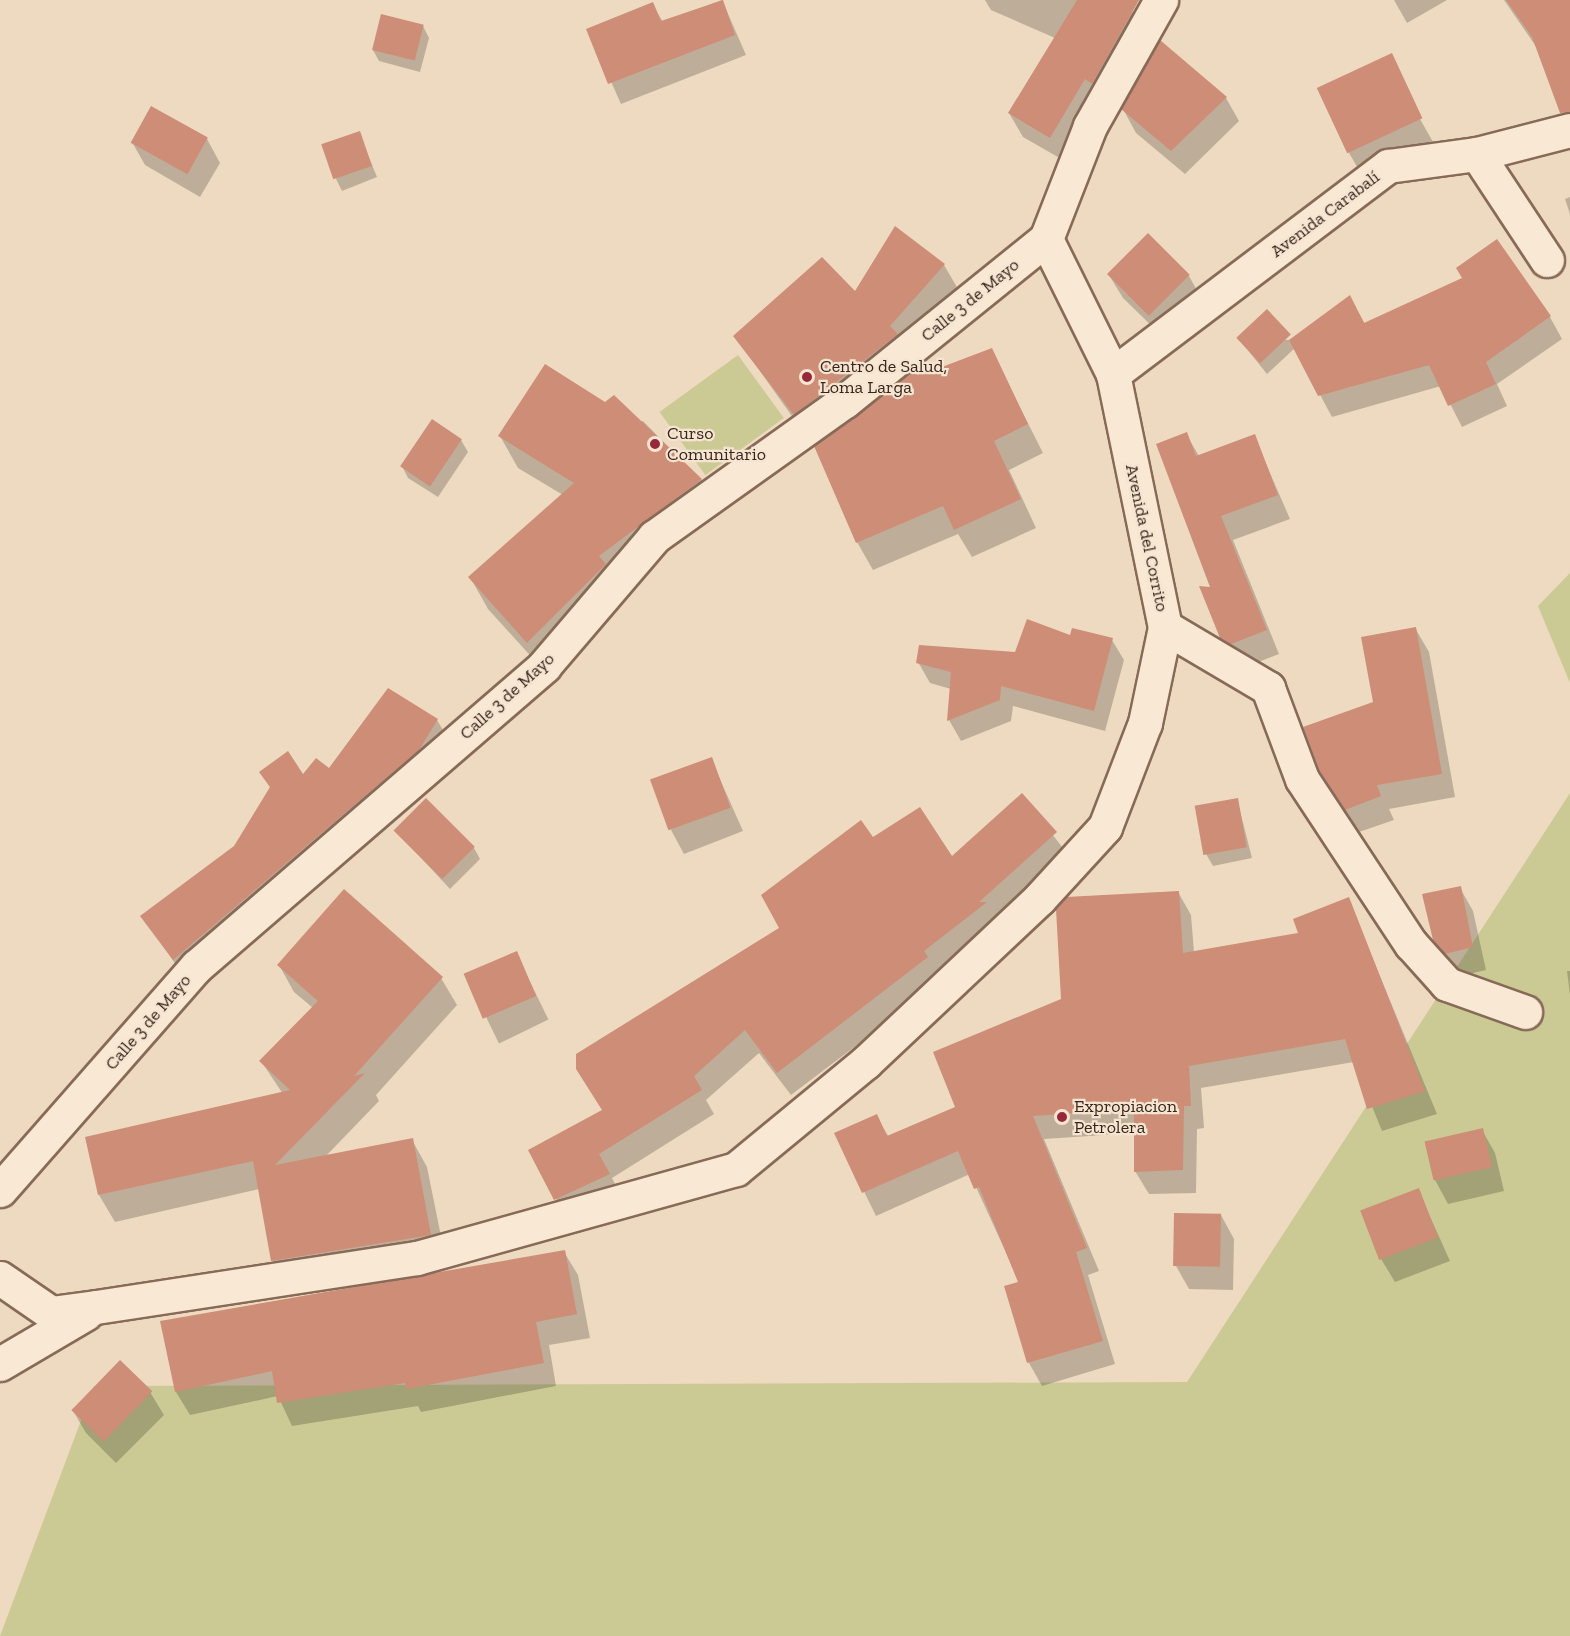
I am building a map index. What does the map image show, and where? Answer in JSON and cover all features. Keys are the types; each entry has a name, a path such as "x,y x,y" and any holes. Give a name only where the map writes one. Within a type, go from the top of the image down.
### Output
{"street":[{"path":"1046,239 1090,126 1161,0"},
{"name":"Avenida Carabalí","path":"1113,374 1388,166 1478,154 1570,130"},
{"path":"1478,154 1547,260"},
{"name":"Avenida del Corrito","path":"1046,239 1113,374 1166,627 1268,688 1302,779 1411,944 1447,984 1526,1012"},
{"name":"Calle 3 de Mayo","path":"0,1190 197,966 544,666 654,537 845,400 1046,239"},
{"path":"0,1278 51,1313 96,1307 417,1258 736,1169 866,1062 1039,899 1105,827 1146,723 1166,627"},
{"path":"0,1364 96,1307"}],"shaded area":[{"path":"738,355 784,418 705,475 660,412"},
{"path":"1570,573 1570,683 1538,606"},
{"path":"1570,793 1570,1636 0,1636 94,1386 1187,1382"}],"building":[{"path":"723,0 735,35 608,84 586,29 653,2 661,21"},
{"path":"1077,0 1139,0 1092,84 1085,79 1050,138 1008,113"},
{"path":"1506,0 1570,0 1570,112 1560,113 1532,37"},
{"path":"381,14 424,25 415,61 372,50"},
{"path":"1160,40 1227,97 1171,151 1121,109"},
{"path":"1392,53 1422,118 1347,153 1317,88"},
{"path":"151,106 208,138 187,174 131,143"},
{"path":"360,131 372,166 333,179 321,144"},
{"name":"Centro de Salud, Loma Larga","path":"895,226 945,264 890,326 898,334 794,415 733,336 822,257 855,291"},
{"path":"1148,233 1190,275 1149,316 1107,274"},
{"path":"1497,239 1551,316 1486,362 1496,384 1448,406 1429,365 1318,396 1289,340 1350,295 1364,323 1462,278 1456,268"},
{"path":"1267,309 1291,335 1260,363 1236,338"},
{"path":"992,348 1028,424 994,441 1021,499 954,530 943,506 856,543 814,446 925,361 934,370"},
{"path":"545,364 605,402 614,395 702,479 599,556 606,564 527,643 468,577 574,483 498,436"},
{"path":"432,419 462,439 430,486 400,466"},
{"path":"1187,432 1196,456 1255,434 1278,495 1221,516 1267,630 1231,644 1220,638 1199,586 1210,587 1156,444"},
{"path":"1027,619 1070,635 1072,628 1113,638 1094,711 1001,686 1000,700 947,721 951,672 916,663 919,645 1015,652"},
{"path":"1416,627 1442,774 1377,785 1381,796 1345,810 1319,770 1303,727 1373,702 1361,637"},
{"path":"388,688 438,719 419,750 173,960 140,916 234,846 270,787 259,772 288,751 303,774 316,758 329,768"},
{"path":"712,757 730,808 668,830 650,780"},
{"path":"1022,793 1057,832 979,902 987,902 924,951 928,957 777,1073 745,1030 694,1076 702,1090 599,1154 610,1174 554,1200 528,1150 602,1110 576,1069 576,1054 779,928 761,895 861,820 873,837 920,807 952,856"},
{"path":"426,798 475,847 442,879 393,831"},
{"path":"1238,798 1247,847 1203,855 1195,806"},
{"path":"1461,886 1473,947 1445,954 1433,940 1422,894"},
{"path":"344,889 443,977 354,1076 365,1073 275,1165 413,1138 431,1235 271,1261 253,1161 98,1195 85,1137 290,1090 259,1061 318,1001 277,965"},
{"name":"Expropiacion Petrolera","path":"1179,891 1183,953 1298,933 1293,919 1349,897 1425,1091 1367,1109 1345,1039 1189,1066 1191,1106 1184,1106 1183,1170 1134,1172 1134,1109 1033,1116 1087,1248 1076,1252 1103,1341 1027,1363 1004,1286 1018,1282 979,1187 974,1189 958,1151 862,1193 834,1133 877,1114 887,1136 955,1107 933,1052 1061,999 1056,909 1066,897"},
{"path":"517,951 536,996 483,1019 464,974"},
{"path":"1483,1128 1492,1167 1434,1180 1425,1141"},
{"path":"1419,1188 1438,1237 1379,1260 1360,1211"},
{"path":"1174,1213 1221,1214 1220,1267 1173,1266"},
{"path":"565,1250 577,1314 536,1322 544,1363 406,1389 405,1383 277,1403 272,1371 175,1392 160,1321"},
{"path":"120,1360 152,1391 104,1442 71,1410"}],"place":[{"name":"Centro de Salud, Loma Larga","path":"807,377"},
{"name":"Curso Comunitario","path":"655,444"},
{"name":"Expropiacion Petrolera","path":"1062,1117"}]}
